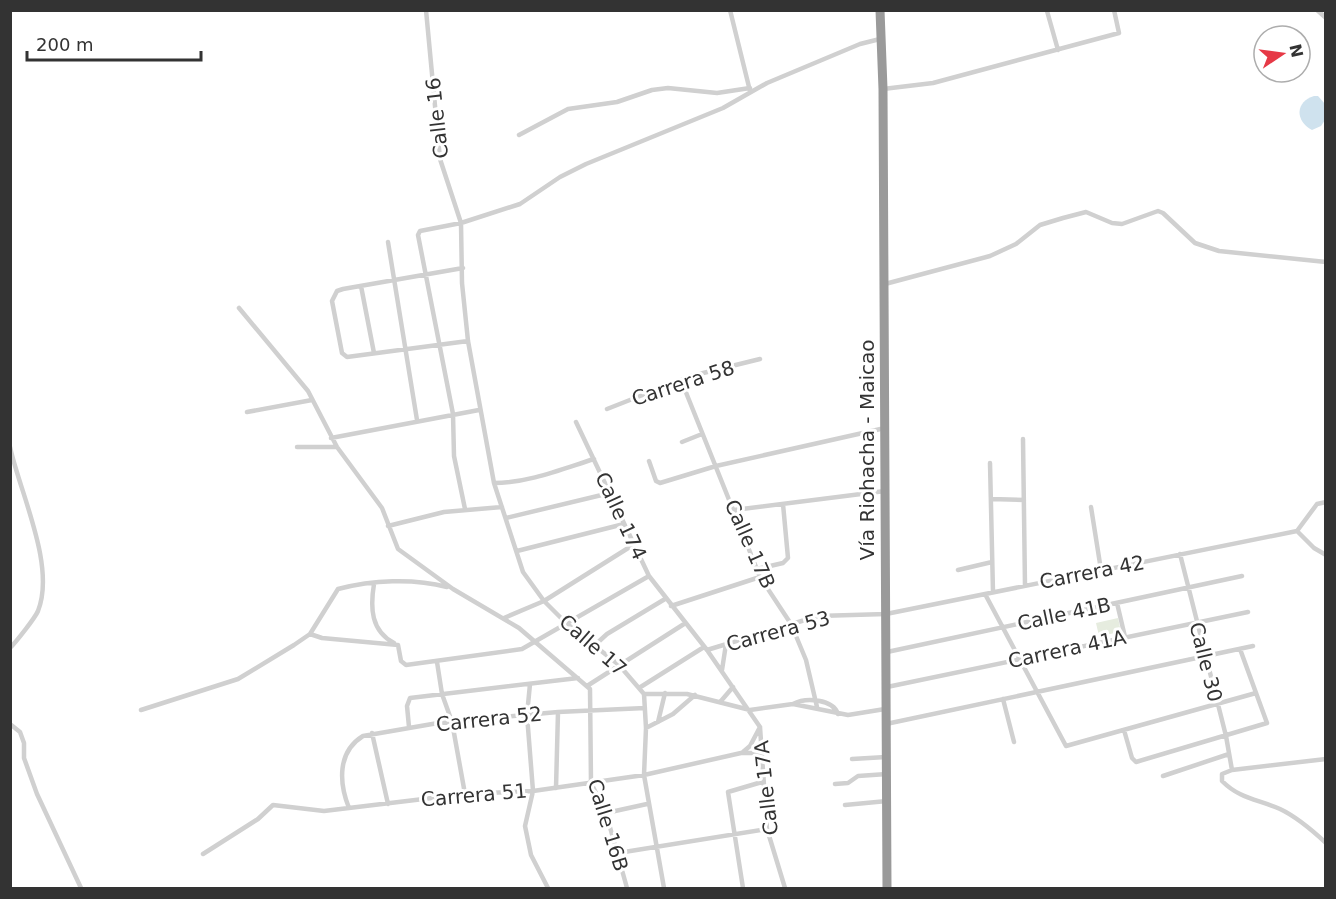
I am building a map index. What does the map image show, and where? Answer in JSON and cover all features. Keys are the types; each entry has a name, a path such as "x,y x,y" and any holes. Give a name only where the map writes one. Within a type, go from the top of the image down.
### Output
{"highway":[{"name":"Vía Riohacha - Maicao","path":"880,10 883,89 887,888"}],"street":[{"name":"Calle 16","path":"426,10 440,159 460,223 468,341"},
{"path":"730,10 750,91"},
{"path":"1317,10 1326,18"},
{"path":"1047,11 1058,50"},
{"path":"883,89 933,82 1119,33 1116,11"},
{"path":"465,509 454,456 453,414 425,274 418,235 420,231 460,223 520,204 561,177 586,164 777,79 860,44 880,39"},
{"path":"519,135 568,109 617,102 652,90 668,88 717,93 750,91"},
{"path":"883,285 990,256 1016,244 1040,225 1086,212 1112,223 1122,224 1158,211 1195,243 1219,251 1326,262"},
{"path":"388,242 417,420"},
{"path":"463,268 337,291 332,301 344,356 468,341"},
{"path":"361,286 374,353"},
{"path":"238,308 308,391 331,438 382,508 398,549 453,589 504,618 589,687 619,664 684,624"},
{"name":"Calle 17","path":"468,341 494,483 524,572 544,601 566,623 619,664 644,694"},
{"name":"Carrera 58","path":"607,409 681,380 760,359"},
{"name":"Calle 17B","path":"681,380 760,577 791,624 806,660 817,707"},
{"path":"247,412 312,400"},
{"path":"331,438 479,410"},
{"name":"Calle 174","path":"576,422 649,576 671,606"},
{"path":"649,461 656,481 660,483 717,466 885,428"},
{"path":"682,441 702,434"},
{"path":"1023,439 1025,586"},
{"path":"10,447 36,543 42,571 43,591 38,612 10,648"},
{"path":"297,447 337,447"},
{"path":"494,483 507,483 542,475 594,459"},
{"path":"990,463 993,592"},
{"path":"734,510 885,491"},
{"path":"506,518 610,493"},
{"path":"991,500 1024,500"},
{"path":"1326,502 1317,504 1298,531 1314,548 1326,555"},
{"path":"757,568 783,563 788,558 783,504"},
{"path":"388,526 465,509 502,507"},
{"path":"1090,507 1101,570"},
{"path":"517,551 624,524"},
{"name":"Carrera 42","path":"886,614 1298,531"},
{"path":"504,618 544,601 633,545"},
{"name":"Calle 30","path":"1180,554 1204,657 1226,736 1232,770 1222,774 1222,781 1239,796 1282,810 1308,826 1326,843"},
{"path":"958,570 992,561"},
{"path":"374,584 372,606 378,631 398,645 401,661 406,665 522,649 649,576"},
{"name":"Calle 41B","path":"886,652 1242,576"},
{"path":"671,606 760,577"},
{"path":"141,710 238,679 310,634 338,589 357,584 413,581 453,589"},
{"path":"985,594 1066,747 1256,693"},
{"path":"596,645 607,634 665,599"},
{"path":"1117,603 1125,637"},
{"name":"Calle 17A","path":"671,606 750,710 760,727 767,829 785,888"},
{"name":"Carrera 41A","path":"886,687 1248,612"},
{"name":"Carrera 53","path":"639,688 705,649 818,616 886,614"},
{"path":"310,634 322,638 398,645"},
{"path":"722,672 726,644"},
{"path":"886,724 1253,646"},
{"path":"1124,730 1132,758 1136,762 1267,723 1240,649"},
{"path":"437,662 442,694 452,722 465,794"},
{"path":"409,728 407,706 410,698 578,678"},
{"path":"530,684 527,715 533,791 526,812 527,842 548,888"},
{"name":"Calle 16B","path":"589,687 591,783 606,813 627,888"},
{"path":"721,701 733,687"},
{"path":"657,723 664,693"},
{"path":"664,888 657,844 647,804 644,775 646,728 644,694 695,695 750,710 794,704 817,707 838,714 854,714 886,708"},
{"path":"646,728 657,723 695,695"},
{"path":"794,704 805,699 816,700 833,706 838,714"},
{"path":"1003,699 1014,742"},
{"name":"Carrera 52","path":"349,808 344,795 342,775 344,757 354,741 372,733 452,722 558,712 645,708"},
{"path":"556,788 558,712"},
{"path":"10,724 20,732 24,743 24,758 37,794 81,888"},
{"path":"741,753 750,746 760,727"},
{"path":"372,733 388,804"},
{"name":"Carrera 51","path":"203,854 258,819 273,805 317,811 465,794 533,791 644,775 741,753 760,753"},
{"path":"1163,776 1229,754"},
{"path":"852,759 886,757"},
{"path":"1232,770 1326,759"},
{"path":"835,784 846,784 858,776 886,774"},
{"path":"743,888 728,792 762,782"},
{"path":"845,805 887,801"},
{"path":"606,813 647,804"},
{"path":"618,852 657,844 767,829"}],"shaded area":[{"path":"1118,618 1121,632 1099,636 1096,623"}],"water":[{"path":"1318,96 1325,104 1325,120 1321,126 1312,130 1302,122 1300,112 1303,103"}]}
